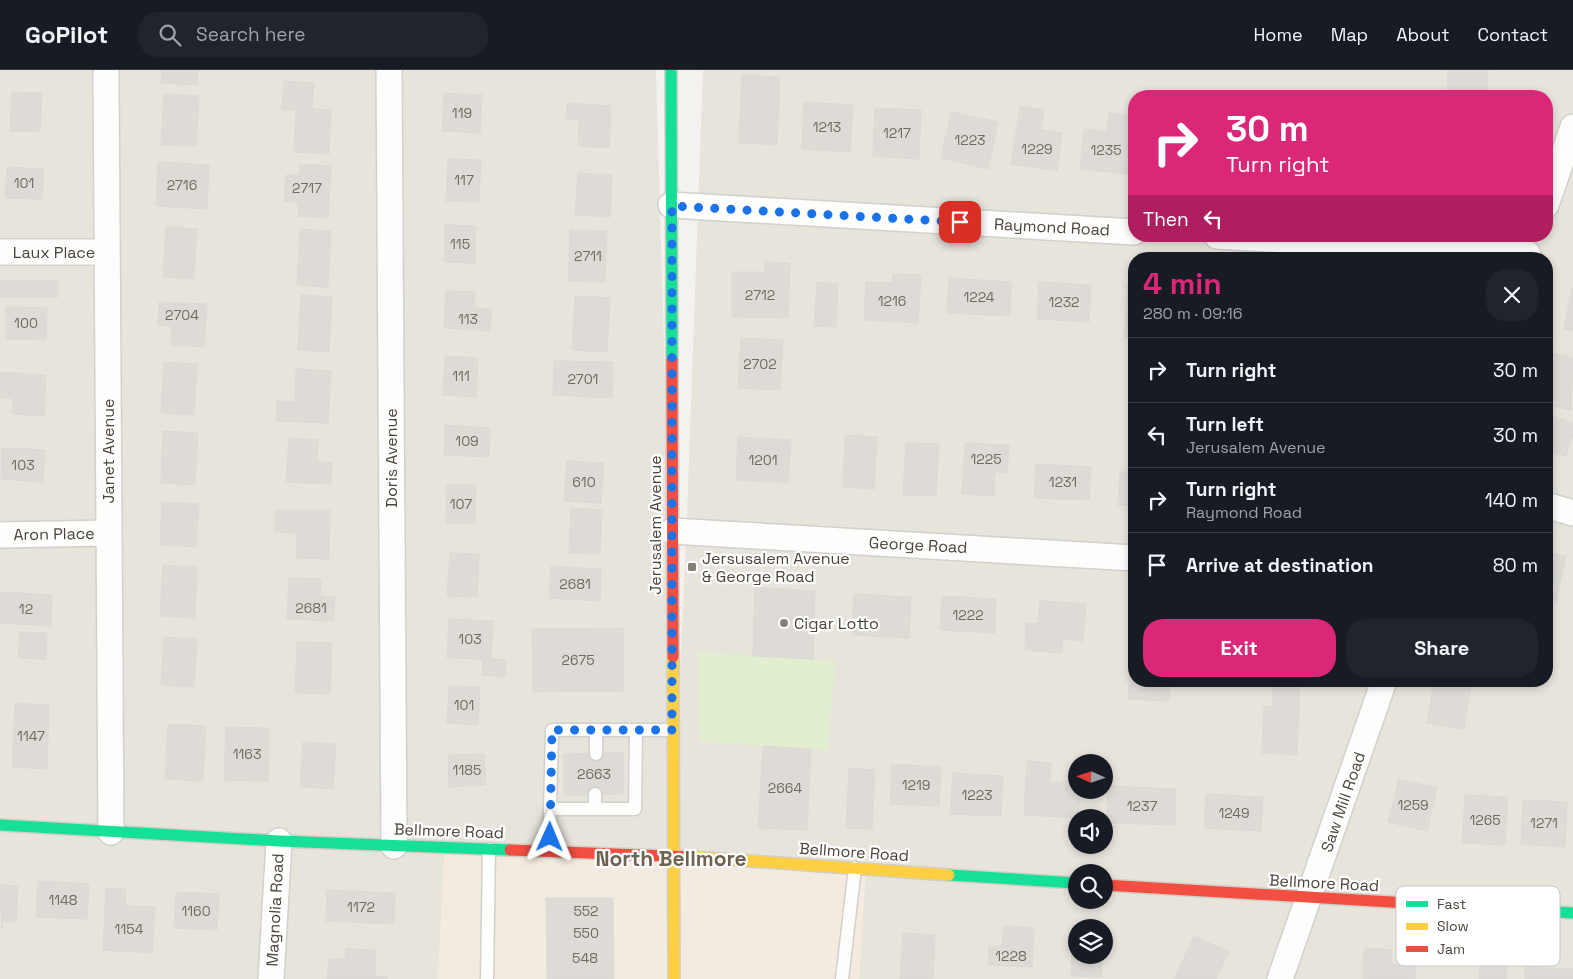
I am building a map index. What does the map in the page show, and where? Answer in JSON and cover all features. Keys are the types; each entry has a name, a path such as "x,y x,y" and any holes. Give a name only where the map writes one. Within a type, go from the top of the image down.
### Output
{"main road":[{"name":"Jerusalem Avenue","path":"671,70 672,856 674,979"},
{"name":"Bellmore Road","path":"0,826 279,841 672,856 1068,882"},
{"name":"Bellmore Road","path":"1113,886 1396,904"},
{"name":"Bellmore Road","path":"1560,912 1573,913"}],"street":[{"name":"Janet Avenue","path":"106,70 110,832"},
{"name":"Doris Avenue","path":"389,70 394,846"},
{"path":"1553,193 1567,168 1573,127"},
{"name":"Raymond Road","path":"672,206 1128,232"},
{"path":"1351,242 1530,250"},
{"name":"Laux Place","path":"0,252 107,252"},
{"path":"1553,507 1573,514"},
{"name":"George Road","path":"672,531 1128,558"},
{"name":"Aron Place","path":"0,535 109,533"},
{"name":"Saw Mill Road","path":"1280,979 1310,899 1382,687"},
{"name":"Magnolia Road","path":"271,979 279,841"}],"lane":[{"path":"549,851 552,730 672,730"},
{"path":"596,730 596,754"},
{"path":"550,809 635,809 636,730"},
{"path":"595,794 595,809"},
{"path":"487,979 489,849"},
{"path":"842,979 855,868"}],"shaded area":[{"path":"0,70 656,70 676,755 686,543 703,70 1573,70 1573,979 859,979 866,868 445,842 438,979 0,979"},
{"path":"445,842 866,867 859,979 438,979"}],"green space":[{"path":"698,652 835,661 828,750 699,742"}],"building":[{"path":"162,70 198,70 197,85 161,83"},
{"path":"1448,70 1488,70 1487,90 1447,90"},
{"path":"742,75 780,77 777,145 739,143"},
{"path":"284,81 314,83 312,109 331,110 329,154 294,152 296,110 282,109"},
{"path":"12,92 42,93 40,132 10,131"},
{"path":"444,93 482,95 480,133 442,131"},
{"path":"164,94 199,96 196,146 161,145"},
{"path":"804,102 853,105 850,152 802,149"},
{"path":"567,103 611,106 609,148 578,146 579,120 566,119"},
{"path":"1020,106 1044,110 1041,130 1062,133 1057,171 1011,164"},
{"path":"875,108 921,110 919,159 873,156"},
{"path":"951,112 998,122 988,169 941,158"},
{"path":"1109,113 1128,115 1127,174 1080,169 1084,129 1107,132"},
{"path":"448,159 481,160 479,202 446,201"},
{"path":"158,162 209,165 207,209 156,206"},
{"path":"300,164 331,166 328,218 298,216 299,202 284,201 286,175 299,175"},
{"path":"7,167 44,169 42,199 5,198"},
{"path":"578,173 612,175 610,217 575,215"},
{"path":"445,225 476,226 475,263 444,262"},
{"path":"166,227 197,229 194,279 163,277"},
{"path":"300,229 331,231 328,287 297,285"},
{"path":"570,230 607,231 605,282 568,281"},
{"path":"765,262 790,263 788,318 732,317 732,272 765,272"},
{"path":"893,274 921,275 918,323 864,320 866,282 892,283"},
{"path":"949,278 1011,282 1010,316 947,313"},
{"path":"0,281 58,281 58,297 0,297"},
{"path":"817,282 838,284 836,327 814,326"},
{"path":"1039,282 1091,285 1089,322 1037,319"},
{"path":"1127,285 1128,337 1125,337"},
{"path":"1573,288 1573,331 1564,329"},
{"path":"446,291 475,292 474,308 492,309 490,331 444,328"},
{"path":"301,295 332,297 329,352 298,350"},
{"path":"575,296 610,298 607,352 572,350"},
{"path":"159,302 207,304 204,347 171,345 172,326 158,325"},
{"path":"6,307 47,308 46,340 6,339"},
{"path":"741,338 783,340 780,390 738,388"},
{"path":"1553,353 1573,358 1571,410 1553,406"},
{"path":"445,356 478,358 476,397 443,395"},
{"path":"554,361 613,362 612,398 553,395"},
{"path":"164,362 197,364 194,415 161,413"},
{"path":"296,369 331,371 328,423 276,421 277,401 295,402"},
{"path":"0,372 46,375 44,416 12,414 13,398 0,398"},
{"path":"1553,416 1573,423 1573,435 1566,456 1553,452"},
{"path":"445,425 490,428 489,457 444,455"},
{"path":"163,431 198,433 195,485 161,483"},
{"path":"845,435 877,437 874,489 843,487"},
{"path":"738,437 791,440 788,483 736,480"},
{"path":"289,438 318,440 317,462 332,463 331,484 286,482"},
{"path":"906,443 939,444 936,496 903,495"},
{"path":"965,443 1009,445 1007,473 995,472 994,496 962,494"},
{"path":"2,448 45,450 43,482 1,479"},
{"path":"567,461 604,463 601,503 564,501"},
{"path":"1036,464 1091,467 1089,500 1034,498"},
{"path":"1120,472 1128,472 1128,506 1118,505"},
{"path":"447,485 476,485 475,523 446,523"},
{"path":"162,502 199,504 196,547 160,545"},
{"path":"571,508 602,510 600,554 569,553"},
{"path":"275,510 330,510 329,559 296,558 297,533 275,532"},
{"path":"450,553 479,554 477,597 447,596"},
{"path":"1553,553 1566,556 1555,605 1553,605"},
{"path":"163,565 197,567 195,618 160,616"},
{"path":"551,566 601,569 600,601 549,598"},
{"path":"289,578 321,579 320,596 335,597 333,621 287,619"},
{"name":"Cigar Lotto","path":"755,587 815,591 813,659 753,656"},
{"path":"0,592 52,595 51,626 0,623"},
{"path":"854,594 911,597 909,638 852,635"},
{"path":"942,596 996,599 995,633 940,630"},
{"path":"1040,601 1086,604 1083,641 1063,639 1062,653 1025,650 1026,623 1038,624"},
{"path":"449,619 493,621 491,659 506,660 505,677 482,675 483,659 447,658"},
{"path":"623,628 623,691 533,692 532,629"},
{"path":"20,632 47,633 46,659 18,658"},
{"path":"164,637 197,639 194,687 161,685"},
{"path":"297,642 332,643 330,694 295,693"},
{"path":"449,686 480,687 478,725 447,723"},
{"path":"1129,687 1170,687 1169,701 1128,699"},
{"path":"1273,687 1300,687 1297,755 1262,753 1264,706 1272,707"},
{"path":"1433,687 1471,687 1464,729 1427,723"},
{"path":"15,703 49,705 47,769 12,767"},
{"path":"168,724 206,726 203,781 165,779"},
{"path":"226,727 269,728 268,781 224,780"},
{"path":"303,742 336,744 333,789 300,787"},
{"path":"763,746 811,749 807,830 758,828"},
{"path":"623,753 624,794 564,795 564,754"},
{"path":"484,754 486,785 449,787 448,755"},
{"path":"1027,761 1051,763 1050,782 1068,783 1068,799 1079,799 1079,809 1068,809 1068,817 1024,815"},
{"path":"892,764 941,767 939,806 890,804"},
{"path":"849,768 875,770 872,829 846,828"},
{"path":"953,773 1003,776 1001,816 950,814"},
{"path":"1399,779 1437,788 1427,831 1388,822"},
{"path":"1113,786 1176,789 1175,825 1113,823 1113,809 1107,809 1108,799 1113,799"},
{"path":"1206,794 1263,797 1261,831 1204,828"},
{"path":"1465,795 1508,797 1505,845 1462,843"},
{"path":"1523,800 1567,802 1565,847 1521,844"},
{"path":"38,881 89,884 87,919 36,917"},
{"path":"0,885 18,886 16,922 2,922 2,929"},
{"path":"106,888 126,889 125,906 155,907 152,953 103,950"},
{"path":"327,890 395,893 394,924 326,921"},
{"path":"176,892 219,894 217,930 174,928"},
{"path":"546,898 613,898 614,979 547,979"},
{"path":"1004,926 1034,928 1032,967 988,965 989,946 1002,946"},
{"path":"903,933 935,935 933,979 900,979"},
{"path":"1194,936 1229,952 1216,979 1174,979"},
{"path":"1364,948 1392,950 1391,964 1396,964 1396,966 1416,966 1415,979 1363,979"},
{"path":"346,949 376,950 375,976 388,977 388,979 327,979 329,959 345,959"},
{"path":"1071,964 1102,964 1101,977 1071,976"},
{"path":"1480,966 1507,966 1506,979 1479,979"},
{"path":"1525,967 1573,969 1573,979 1525,979"}],"traffic: fast":[{"path":"671,70 672,360"},
{"path":"0,825 279,841 510,850"},
{"path":"949,875 1068,882"},
{"path":"1560,912 1573,913"}],"traffic: slow":[{"path":"673,657 674,979"},
{"path":"693,857 949,875"}],"traffic: jam":[{"path":"672,360 673,657"},
{"path":"510,850 693,857"},
{"path":"1113,886 1396,902"}],"place":[{"name":"Jersusalem Avenue & George Road","path":"692,567"},
{"name":"Cigar Lotto","path":"784,623"}],"district":[{"name":"North Bellmore","path":"671,858"}],"route":[{"path":"550,837 552,730 672,730 672,206 960,222"}]}
